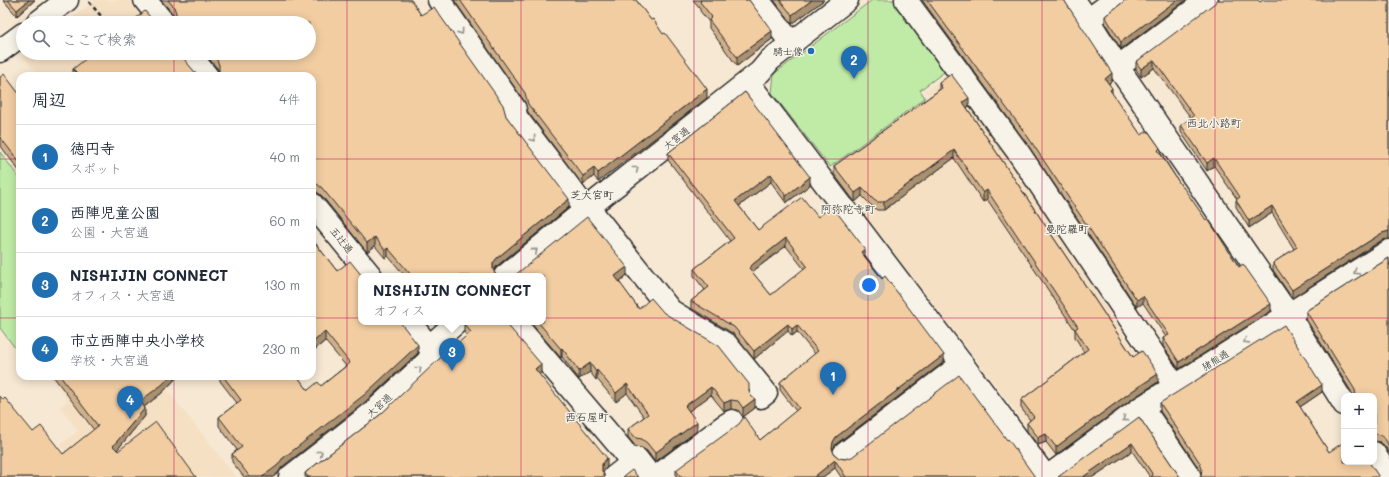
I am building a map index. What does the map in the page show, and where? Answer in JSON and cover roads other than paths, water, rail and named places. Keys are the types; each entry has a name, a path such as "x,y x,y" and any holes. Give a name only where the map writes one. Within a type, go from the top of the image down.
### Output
{"street":[{"path":"46,16 67,0"},
{"path":"145,0 158,16"},
{"path":"439,0 515,109 516,116 587,208 671,311 727,345 766,393 761,397"},
{"path":"758,0 792,44"},
{"name":"大宮通","path":"509,273 587,208 748,82 760,72 770,60 847,0"},
{"path":"906,0 1018,152 1175,386"},
{"path":"1074,0 1118,67 1288,314 1341,399"},
{"path":"1088,20 1115,0"},
{"path":"1118,67 1207,0"},
{"path":"0,51 16,39"},
{"path":"194,60 204,72"},
{"path":"748,82 1047,477"},
{"name":"五辻通","path":"316,209 369,273"},
{"name":"猪熊通","path":"1047,477 1142,406 1389,251"},
{"path":"411,325 433,351"},
{"name":"大宮通","path":"290,477 372,413 428,361 439,338 453,325"},
{"path":"517,325 632,463"},
{"path":"844,454 962,364"},
{"path":"1142,406 1190,477"},
{"path":"656,477 724,426 732,422"},
{"path":"1377,457 1389,477"},
{"path":"614,477 637,459 651,477"}],"place":[{"name":"騎士像","path":"811,51"},
{"name":"西陣児童公園","path":"854,79"},
{"name":"NISHIJIN CONNECT","path":"452,371"},
{"name":"徳円寺","path":"833,395"},
{"name":"市立西陣中央小学校","path":"130,419"}],"district":[{"name":"西北小路町","path":"1214,123"},
{"name":"芝大宮町","path":"592,195"},
{"name":"阿弥陀寺町","path":"848,209"},
{"name":"曼陀羅町","path":"1067,229"},
{"name":"西石屋町","path":"587,417"}]}
